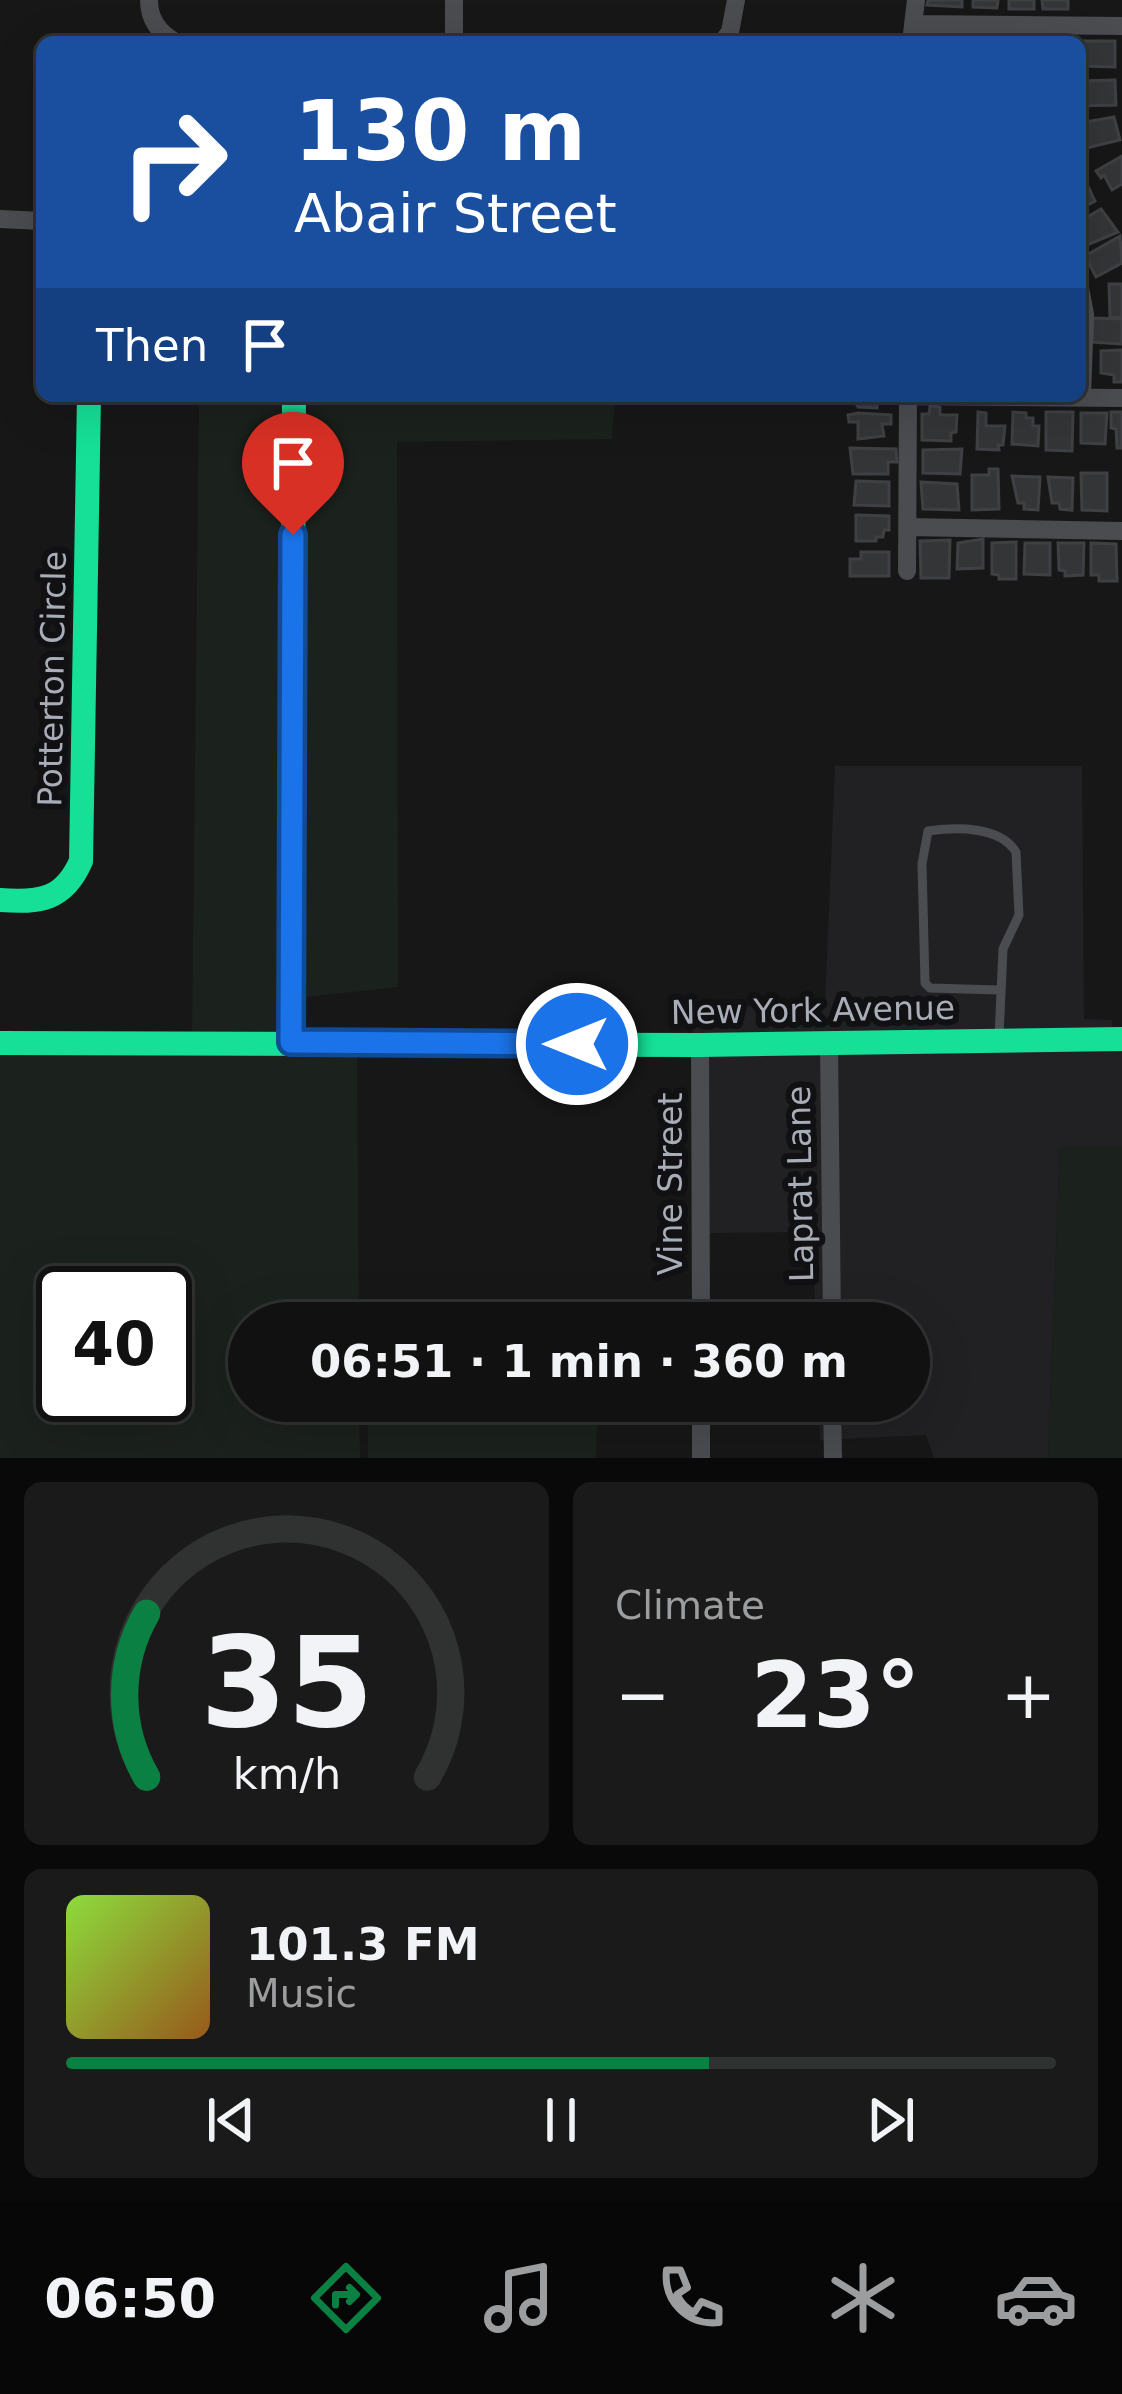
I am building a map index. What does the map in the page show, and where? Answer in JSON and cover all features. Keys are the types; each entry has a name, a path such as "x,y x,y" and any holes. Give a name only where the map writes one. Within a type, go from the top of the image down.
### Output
{"street":[{"path":"149,0 149,14 165,36"},
{"path":"454,0 454,36"},
{"path":"727,36 736,0"},
{"path":"916,0 913,33 1122,26"},
{"path":"0,219 36,221"},
{"path":"1086,397 1122,398"},
{"name":"Potterton Circle","path":"0,900 32,903 54,898 72,886 81,861 89,402"},
{"path":"291,1042 294,402"},
{"path":"907,571 908,402"},
{"path":"908,526 1122,531"},
{"name":"New York Avenue","path":"0,1042 829,1045 1122,1039"},
{"name":"Vine Street","path":"700,1045 700,1302"},
{"name":"Laprat Lane","path":"829,1045 832,1302"},
{"path":"700,1422 700,1458"},
{"path":"832,1422 833,1458"}],"lane":[{"path":"999,990 930,988 925,983 922,864 928,831 983,832 1012,844 1016,852 1019,915 1003,949 999,1042"}],"shaded area":[{"path":"199,402 615,402 612,439 397,442 398,987 297,998 298,1034 192,1034"},
{"path":"835,766 1082,766 1084,1019 1112,1020 1112,1031 693,1036 691,1007 825,1005"},
{"path":"1122,1048 1122,1146 1060,1147 1048,1458 934,1458 926,1435 820,1440 819,1422 930,1422 930,1302 815,1302 812,1232 709,1233 694,1054"},
{"path":"0,1051 357,1051 359,1302 228,1302 228,1422 359,1422 360,1458 0,1458"},
{"path":"1060,1146 1122,1146 1122,1458 1048,1458"},
{"path":"368,1422 597,1422 596,1458 368,1458"}],"building":[{"path":"928,0 962,0 962,7 927,5"},
{"path":"973,0 998,0 997,8 973,7"},
{"path":"1009,0 1034,0 1034,9 1009,9"},
{"path":"1042,0 1068,0 1068,9 1043,9"},
{"path":"1086,41 1115,41 1115,67 1086,66"},
{"path":"1115,80 1116,105 1086,106 1086,81"},
{"path":"1114,117 1120,140 1087,148 1086,122"},
{"path":"1122,156 1122,184 1112,190 1096,171"},
{"path":"1086,182 1095,201 1086,206"},
{"path":"1101,209 1118,232 1086,245 1086,218"},
{"path":"1120,236 1122,263 1096,277 1086,255"},
{"path":"1109,284 1122,284 1122,317 1110,318"},
{"path":"1093,318 1122,319 1122,344 1092,342"},
{"path":"1122,350 1122,382 1114,382 1114,375 1101,373 1101,351"},
{"path":"855,402 886,402 877,403 877,408 858,407"},
{"path":"930,406 940,407 940,415 957,415 951,441 922,440 922,414 929,414"},
{"path":"978,412 986,413 986,426 1005,426 999,450 977,449"},
{"path":"1013,412 1026,413 1026,418 1033,418 1033,426 1039,426 1038,446 1012,444"},
{"path":"1046,412 1073,412 1072,451 1046,450"},
{"path":"1111,412 1122,412 1122,448 1117,448"},
{"path":"1081,413 1107,413 1105,444 1081,443"},
{"path":"848,415 891,415 891,424 882,424 884,436 858,439 858,422 849,422"},
{"path":"850,448 896,449 897,462 888,462 888,474 853,474"},
{"path":"962,449 960,474 923,473 923,450"},
{"path":"989,469 998,469 999,509 972,510 972,475 989,475"},
{"path":"1081,473 1107,473 1107,511 1082,510"},
{"path":"1012,476 1040,477 1038,510 1024,509 1024,503 1018,503"},
{"path":"1048,477 1073,478 1072,510 1052,503"},
{"path":"856,481 889,482 889,506 854,505"},
{"path":"921,482 957,484 959,510 923,509"},
{"path":"856,515 889,516 889,530 876,541 856,541"},
{"path":"983,539 983,568 957,569 958,543"},
{"path":"950,540 949,578 921,578 920,541"},
{"path":"1016,542 1016,579 999,579 992,574 992,543"},
{"path":"1025,543 1050,543 1050,575 1024,574"},
{"path":"1058,543 1084,543 1083,575 1065,576 1059,570"},
{"path":"1091,543 1116,544 1117,581 1099,581 1099,575 1091,575"},
{"path":"861,552 889,552 889,576 850,576 850,559 861,559"}],"traffic: fast":[{"path":"0,900 49,896 67,884 81,861 89,402"},
{"path":"291,1042 294,402"},
{"path":"0,1043 700,1045 1122,1039"}],"route":[{"path":"293,535 291,1042 577,1044"}]}
